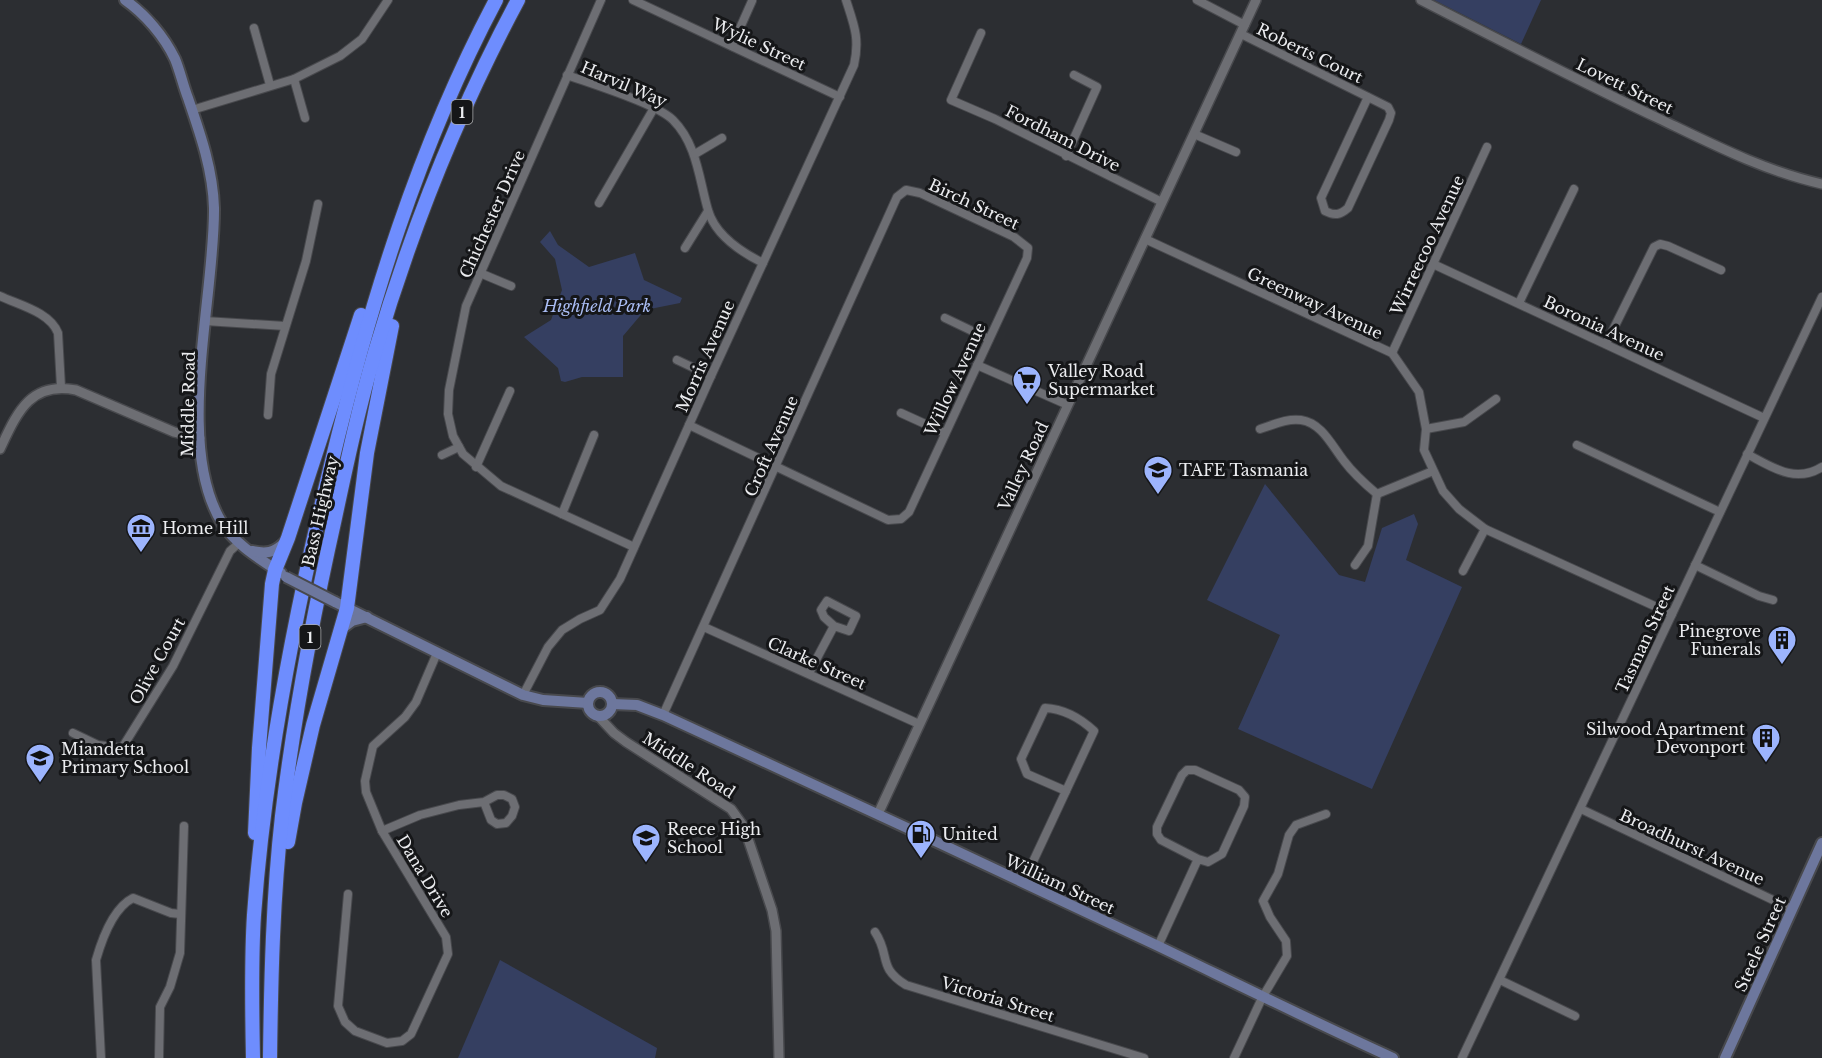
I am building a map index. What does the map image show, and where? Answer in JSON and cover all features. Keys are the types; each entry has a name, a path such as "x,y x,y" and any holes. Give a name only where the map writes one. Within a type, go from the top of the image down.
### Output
{"highway":[{"name":"Bass Highway","path":"253,1058 254,916 269,778 312,540 342,418 379,284 426,151 457,79 496,0"},
{"name":"Bass Highway","path":"270,1058 274,926 282,816 304,671 321,579 375,353 416,227 455,128 490,52 518,0"},
{"path":"254,916 259,748 272,584 281,573 288,538 379,260 426,151"},
{"path":"274,926 295,803 340,630 341,605 367,453 388,342 416,227"}],"main road":[{"name":"Middle Road","path":"125,0 135,7 159,33 175,59 205,150 213,186 213,232 200,392 200,438 202,469 208,493 223,525 239,543 281,573 437,654 523,695 543,700 588,703"},
{"path":"249,551 263,553 276,550 288,538"},
{"path":"340,630 352,621 367,617"},
{"path":"603,693 610,697 612,704 607,714 599,717 592,713 588,703 592,696 603,693"},
{"name":"William Street","path":"612,704 637,705 663,715 1394,1058"},
{"name":"Steele Street","path":"1725,1058 1822,843"}],"street":[{"path":"192,110 294,79 353,48 362,39 388,0"},
{"name":"Chichester Drive","path":"601,0 466,306 449,390 448,414 453,436 463,454 501,486 634,548"},
{"name":"Wylie Street","path":"633,0 840,97"},
{"name":"Morris Avenue","path":"523,695 548,647 562,630 600,610 620,579 855,65 858,47 857,34 846,0"},
{"name":"Roberts Court","path":"1197,0 1243,29 1388,107 1391,113 1389,120 1348,208 1341,214 1331,214 1325,211 1321,198 1368,97"},
{"name":"Valley Road","path":"878,814 1256,0"},
{"name":"Lovett Street","path":"1421,0 1746,160 1784,174 1822,184"},
{"path":"732,46 752,1"},
{"path":"254,28 270,85"},
{"name":"Fordham Drive","path":"981,33 951,100 995,119 1162,202"},
{"name":"Harvil Way","path":"567,75 654,108 673,120 695,154 708,211 717,228 739,250 763,263"},
{"path":"1066,156 1097,87 1074,75"},
{"path":"294,79 305,118"},
{"path":"599,203 654,108"},
{"path":"1194,134 1236,153"},
{"path":"695,154 722,138"},
{"name":"Wirreecoo Avenue","path":"1392,353 1487,147"},
{"path":"1520,303 1574,189"},
{"name":"Birch Street","path":"906,190 920,193 1014,237 1028,248"},
{"name":"Croft Avenue","path":"663,715 897,197 906,190"},
{"path":"268,415 271,374 306,261 318,204"},
{"path":"684,248 708,211"},
{"name":"Greenway Avenue","path":"1145,239 1392,353 1419,392 1426,429 1424,450 1443,491 1459,509 1485,528 1671,614"},
{"path":"1606,344 1654,247 1660,244 1668,246 1721,270"},
{"name":"Willow Avenue","path":"777,466 888,519 901,519 909,512 1027,258 1028,248"},
{"name":"Boronia Avenue","path":"1433,264 1764,418"},
{"path":"480,273 511,286"},
{"path":"0,296 42,315 55,325 58,333 61,387"},
{"name":"Tasman Street","path":"1462,1058 1822,297"},
{"path":"945,318 989,339"},
{"path":"205,321 285,326"},
{"path":"677,360 711,376"},
{"path":"977,365 1068,405"},
{"path":"0,449 21,408 44,391 61,387 76,390 174,432 200,438"},
{"path":"476,467 510,391"},
{"path":"1426,429 1464,422 1496,399"},
{"path":"901,413 945,433"},
{"path":"1260,429 1286,421 1310,422 1323,433 1345,462 1377,494"},
{"path":"689,425 777,466"},
{"path":"562,514 594,435"},
{"path":"1577,445 1720,512"},
{"path":"442,455 459,447"},
{"path":"1748,454 1786,474 1803,475 1822,467"},
{"path":"1377,494 1433,471"},
{"path":"1355,565 1368,546 1377,494"},
{"path":"1463,571 1485,528"},
{"name":"Olive Court","path":"73,734 98,745 123,748 173,666 231,551 239,543"},
{"path":"1695,565 1759,596 1773,600"},
{"path":"827,601 856,616 849,631 834,626 824,617 821,610 827,601"},
{"path":"809,673 834,626"},
{"name":"Clarke Street","path":"704,627 919,724"},
{"name":"Dana Drive","path":"348,894 338,1006 345,1022 355,1031 387,1043 402,1041 411,1034 448,954 446,937 382,831 366,792 365,781 373,746 405,717 416,702 437,654"},
{"path":"1023,883 1066,791 1094,731 1083,721 1058,709 1045,708 1021,759 1027,774 1066,791"},
{"name":"Middle Road","path":"599,717 626,742 731,809 744,827 772,910 776,932 779,1058"},
{"path":"1186,770 1195,770 1239,790 1245,797 1244,806 1222,854 1208,862 1198,859 1161,840 1157,834 1157,827 1186,770"},
{"path":"382,831 420,815 459,805 484,802"},
{"name":"Broadhurst Avenue","path":"1581,809 1792,909"},
{"path":"1234,1058 1262,998 1287,956 1286,941 1270,917 1263,901 1278,874 1289,835 1296,825 1326,814"},
{"path":"159,1058 160,1007 170,987 180,953 184,826"},
{"path":"1158,946 1198,859"},
{"path":"101,1058 96,960 100,946 119,909 134,898 171,913 180,914"},
{"name":"Victoria Street","path":"875,932 881,942 886,967 897,980 906,985 1124,1055 1144,1058"},
{"path":"1500,980 1575,1016"}],"green space":[{"path":"1434,0 1541,0 1521,44"},
{"name":"Highfield Park","path":"550,231 558,245 589,267 635,253 644,280 682,298 680,303 645,310 623,336 623,377 582,377 561,381 558,368 524,337 551,320 562,290 555,259 540,242"},
{"path":"1265,484 1339,575 1365,582 1382,528 1414,514 1418,524 1406,560 1462,587 1372,789 1238,729 1280,635 1207,600"},
{"path":"500,960 657,1048 655,1058 458,1058"}],"place":[{"name":"Valley Road Supermarket","path":"1027,406"},
{"name":"TAFE Tasmania","path":"1158,496"},
{"name":"Home Hill","path":"141,554"},
{"name":"Pinegrove Funerals","path":"1782,666"},
{"name":"Silwood Apartment Devonport","path":"1766,764"},
{"name":"Miandetta Primary School","path":"40,784"},
{"name":"United","path":"921,860"},
{"name":"Reece High School","path":"646,864"}]}
